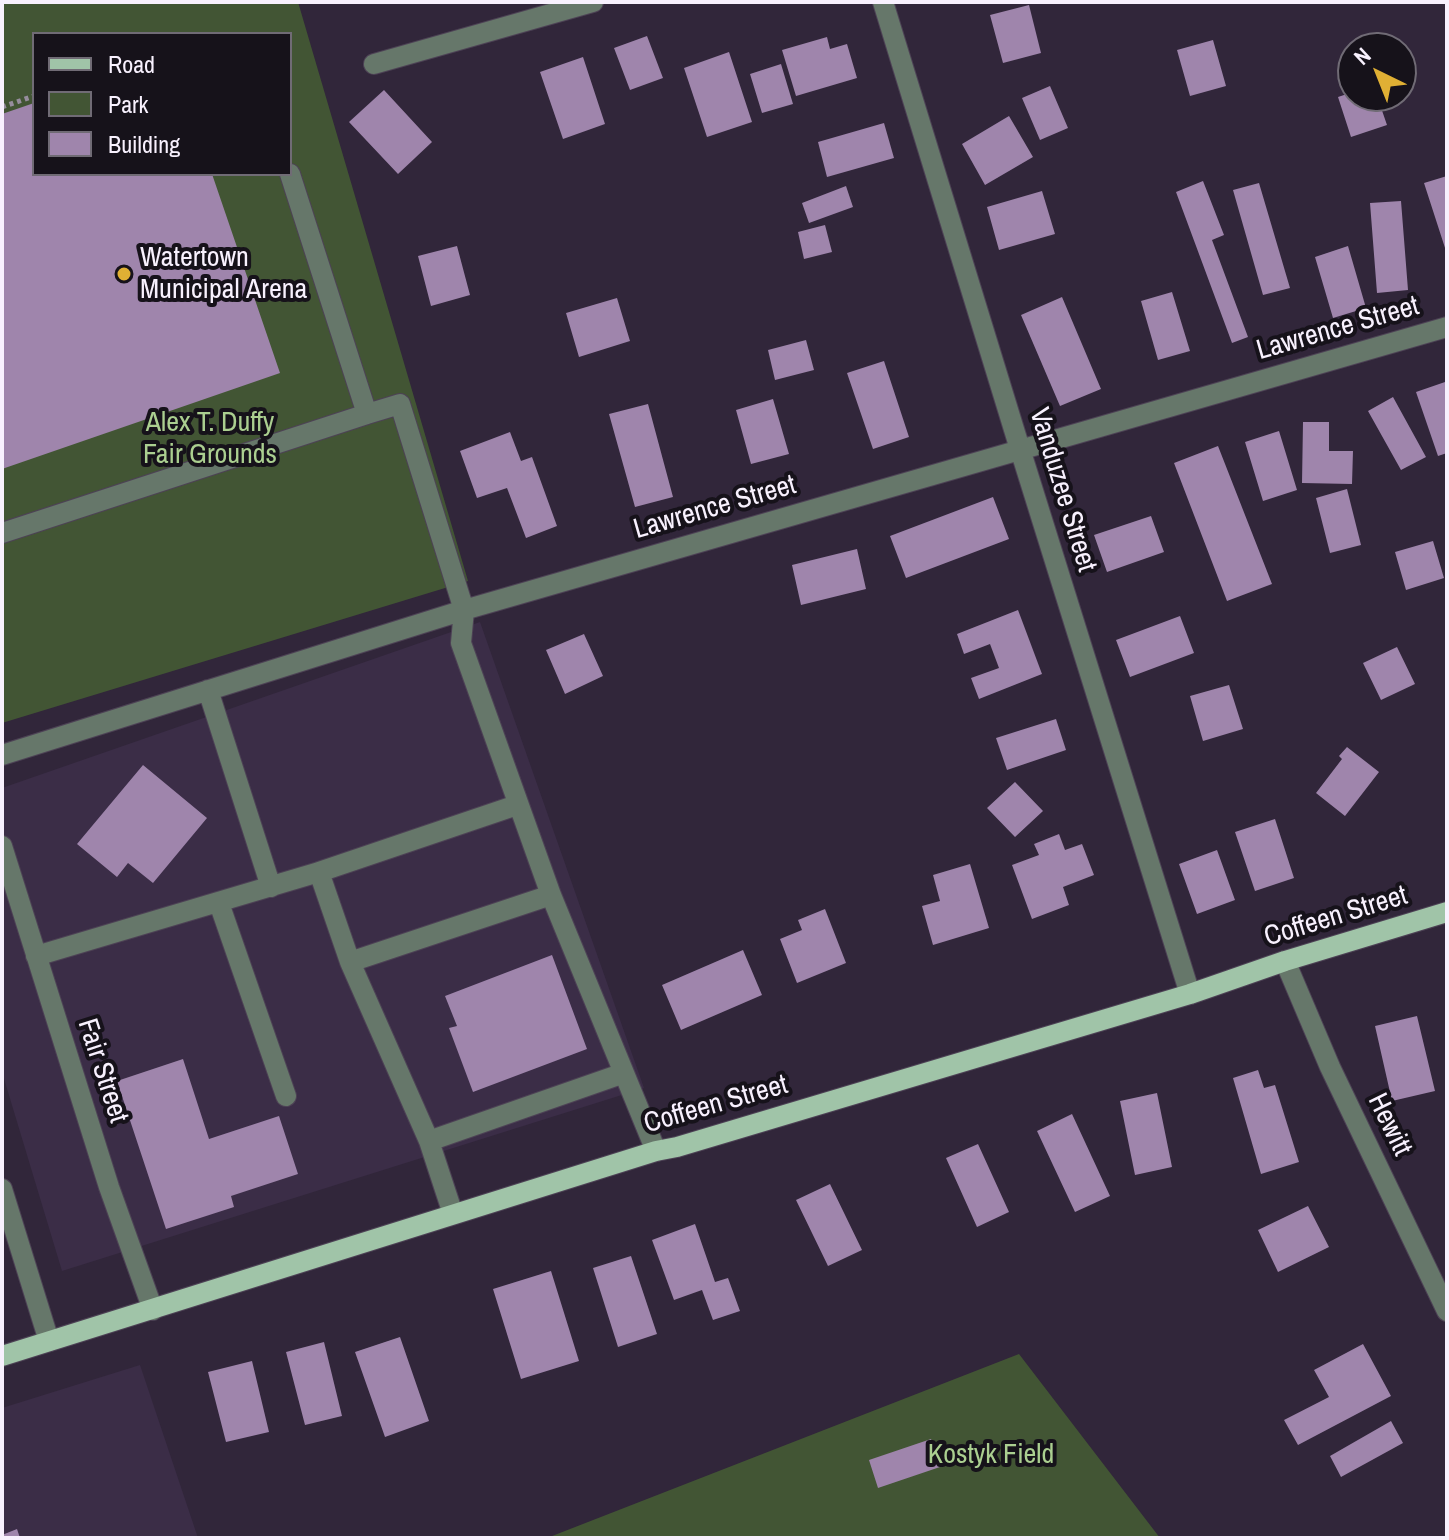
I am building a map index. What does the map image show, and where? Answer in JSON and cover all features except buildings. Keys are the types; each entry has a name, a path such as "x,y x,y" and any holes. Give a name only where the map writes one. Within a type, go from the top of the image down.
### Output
{"main road":[{"name":"Coffeen Street","path":"2,1356 656,1151 1190,994 1285,961 1447,912"}],"street":[{"path":"374,64 593,2"},
{"name":"Vanduzee Street","path":"883,2 1190,994"},
{"path":"291,176 367,414"},
{"name":"Lawrence Street","path":"2,755 464,610 1447,327"},
{"path":"2,533 400,404 464,610 461,643 551,895 656,1151"},
{"path":"208,690 271,887"},
{"path":"36,956 319,872 517,805"},
{"name":"Fair Street","path":"2,846 109,1187 153,1310"},
{"path":"319,872 350,962 429,1141 453,1214"},
{"path":"350,962 551,895"},
{"path":"219,903 286,1096"},
{"name":"Hewitt","path":"1285,961 1330,1067 1447,1311"},
{"path":"429,1141 624,1073"},
{"path":"2,1189 49,1341"}],"path":[{"path":"2,107 32,97"}],"shaded area":[{"path":"480,622 644,1088 62,1271 2,1072 2,788"},
{"path":"140,1365 198,1538 2,1538 2,1408"}],"green space":[{"name":"Alex T. Duffy Fair Grounds","path":"2,2 298,2 468,581 2,723"},
{"name":"Kostyk Field","path":"1019,1354 1160,1538 547,1538"}],"place":[{"name":"Watertown Municipal Arena","path":"124,274"}]}
